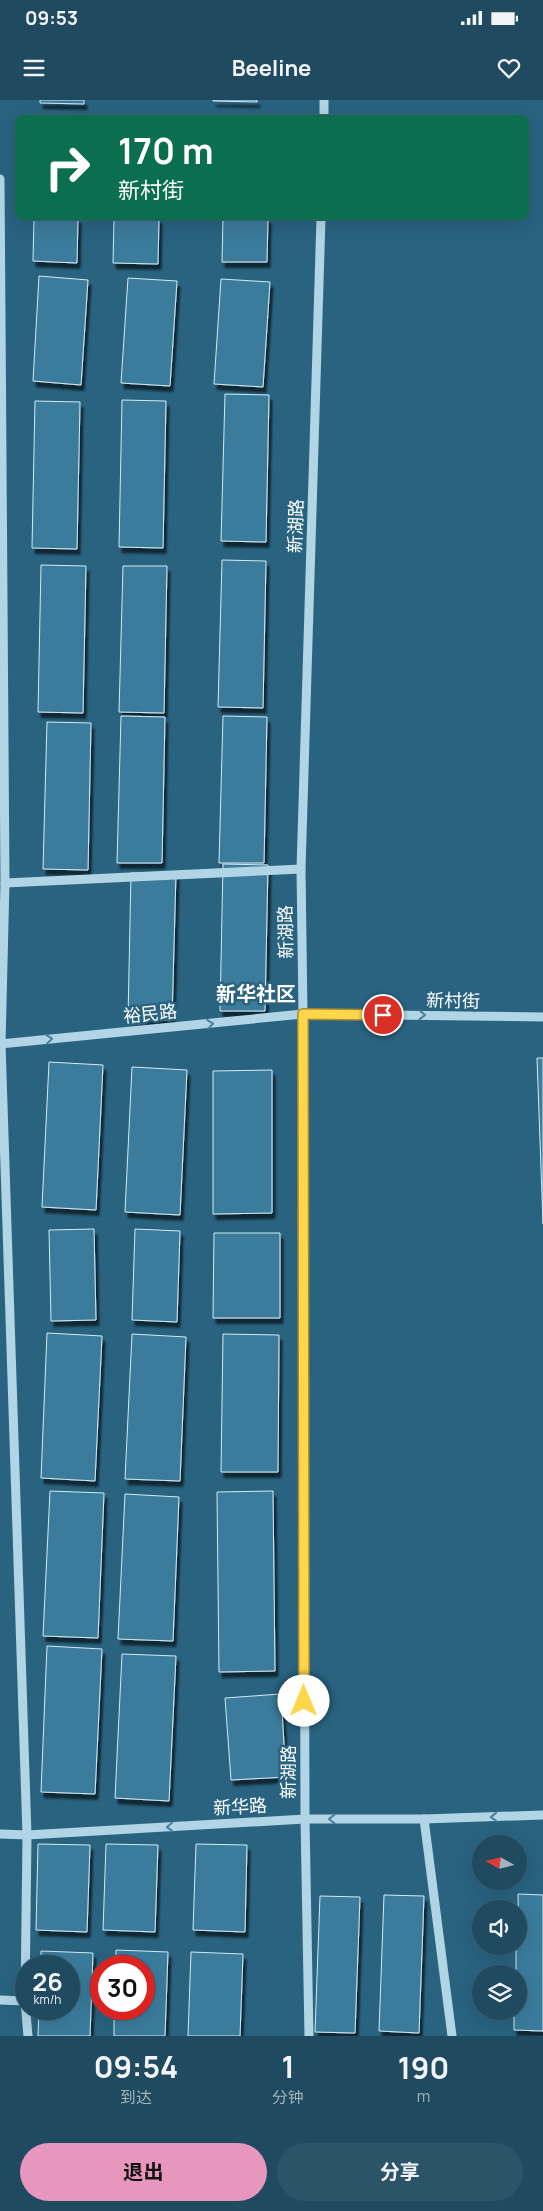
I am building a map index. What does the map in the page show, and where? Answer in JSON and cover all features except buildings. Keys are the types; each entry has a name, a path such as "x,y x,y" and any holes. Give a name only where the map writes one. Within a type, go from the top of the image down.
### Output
{"street":[{"path":"324,100 324,115"},
{"path":"0,179 5,883 0,1044 27,1835 25,1955"},
{"name":"新湖路","path":"309,2036 305,1819 301,869 321,220"},
{"path":"5,883 301,869"},
{"name":"新村街","path":"303,1014 543,1017"},
{"name":"裕民路","path":"0,1044 303,1014"},
{"name":"新华路","path":"0,1834 27,1835 305,1819 424,1819 543,1815"},
{"path":"424,1819 452,2036"},
{"path":"0,2000 15,2001"},
{"path":"26,2020 28,2036"}],"district":[{"name":"新华社区","path":"256,993"}],"route":[{"path":"304,1701 303,1014 383,1015"}]}
